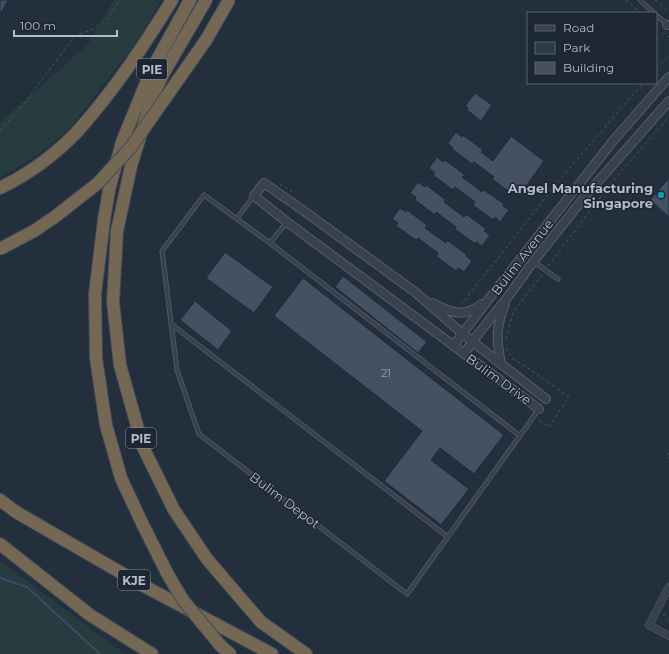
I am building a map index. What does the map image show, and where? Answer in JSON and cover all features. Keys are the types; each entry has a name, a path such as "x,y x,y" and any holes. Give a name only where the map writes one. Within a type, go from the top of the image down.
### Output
{"highway":[{"path":"0,188 12,182 46,159 74,135 111,92 146,42 172,0"},
{"name":"PIE","path":"190,0 151,71 122,142 109,190 95,294 96,358 106,425 121,478 167,573 183,600 220,645 230,654"},
{"name":"PIE","path":"206,0 162,76 151,101 131,166 117,231 116,247 113,302 120,365 143,446 174,510 207,559 261,622 306,654"},
{"path":"0,249 34,231 98,183 131,147 206,40 229,0"},
{"name":"KJE","path":"0,500 16,512 144,586 272,654"},
{"path":"0,544 90,615 152,654"}],"street":[{"name":"Bulim Avenue","path":"454,346 488,300 613,141 669,77"},
{"name":"Bulim Avenue","path":"464,354 533,262 587,194 669,101"},
{"name":"Bulim Drive","path":"264,183 414,292 472,342 546,399 537,412 454,346 287,222 254,196 264,183"},
{"path":"414,292 448,311 467,312 476,309 488,300"},
{"path":"501,363 497,345 497,335 500,318 507,298"},
{"path":"669,587 649,625 669,636"}],"lane":[{"path":"640,0 653,12"},
{"path":"657,16 668,25"},
{"name":"Bulim Depot","path":"237,218 204,195 162,251 177,370 198,434 407,594 537,412"},
{"path":"254,196 237,218 520,436"},
{"path":"270,243 287,222"},
{"path":"533,262 558,279"},
{"path":"171,324 448,537"}],"path":[{"path":"0,131 19,110 75,36 90,30 107,18 120,0"},
{"path":"626,0 640,12"},
{"path":"655,0 669,12"},
{"path":"657,68 669,56"},
{"path":"456,306 461,305 466,300 557,183 643,84"},
{"path":"537,412 549,427 569,397 513,359 506,348 506,340 513,312 612,182 669,117"},
{"path":"278,183 295,195"},
{"path":"669,453 667,457 669,458"},
{"path":"663,611 664,616 669,622"}],"green space":[{"path":"114,0 161,0 139,39 70,128 40,153 0,178 0,123 88,44"},
{"path":"0,561 125,654 0,654"}],"building":[{"path":"0,0 8,0 0,15"},
{"path":"475,93 492,105 481,121 467,110 468,108 465,106"},
{"path":"456,132 462,137 463,135 483,150 481,152 493,161 511,136 544,161 519,196 513,192 512,194 492,179 494,177 474,162 472,164 452,149 453,148 448,143"},
{"path":"437,157 443,162 445,160 465,175 462,177 482,192 484,190 504,204 503,206 509,210 500,222 495,217 493,220 473,205 475,202 455,187 453,190 433,175 435,173 429,168"},
{"name":"Angel Manufacturing Singapore","path":"669,178 669,217 650,200"},
{"path":"418,182 425,187 426,185 446,200 444,202 464,217 466,214 486,229 484,231 490,235 482,246 476,242 475,244 436,212 435,215 415,200 416,197 410,193"},
{"path":"400,208 406,212 407,210 427,225 425,228 446,243 447,240 467,255 466,256 472,261 464,272 458,268 456,271 436,256 438,253 418,238 416,240 396,226 398,223 392,219"},
{"path":"225,252 273,287 254,313 206,278"},
{"path":"343,276 427,342 418,353 335,287"},
{"path":"303,278 504,435 474,474 440,448 431,460 469,489 441,525 384,481 422,431 274,316"},
{"path":"195,301 232,331 218,350 180,320"}],"waterway":[{"path":"0,577 27,587 100,654"}],"place":[{"name":"Angel Manufacturing Singapore","path":"661,195"}]}
